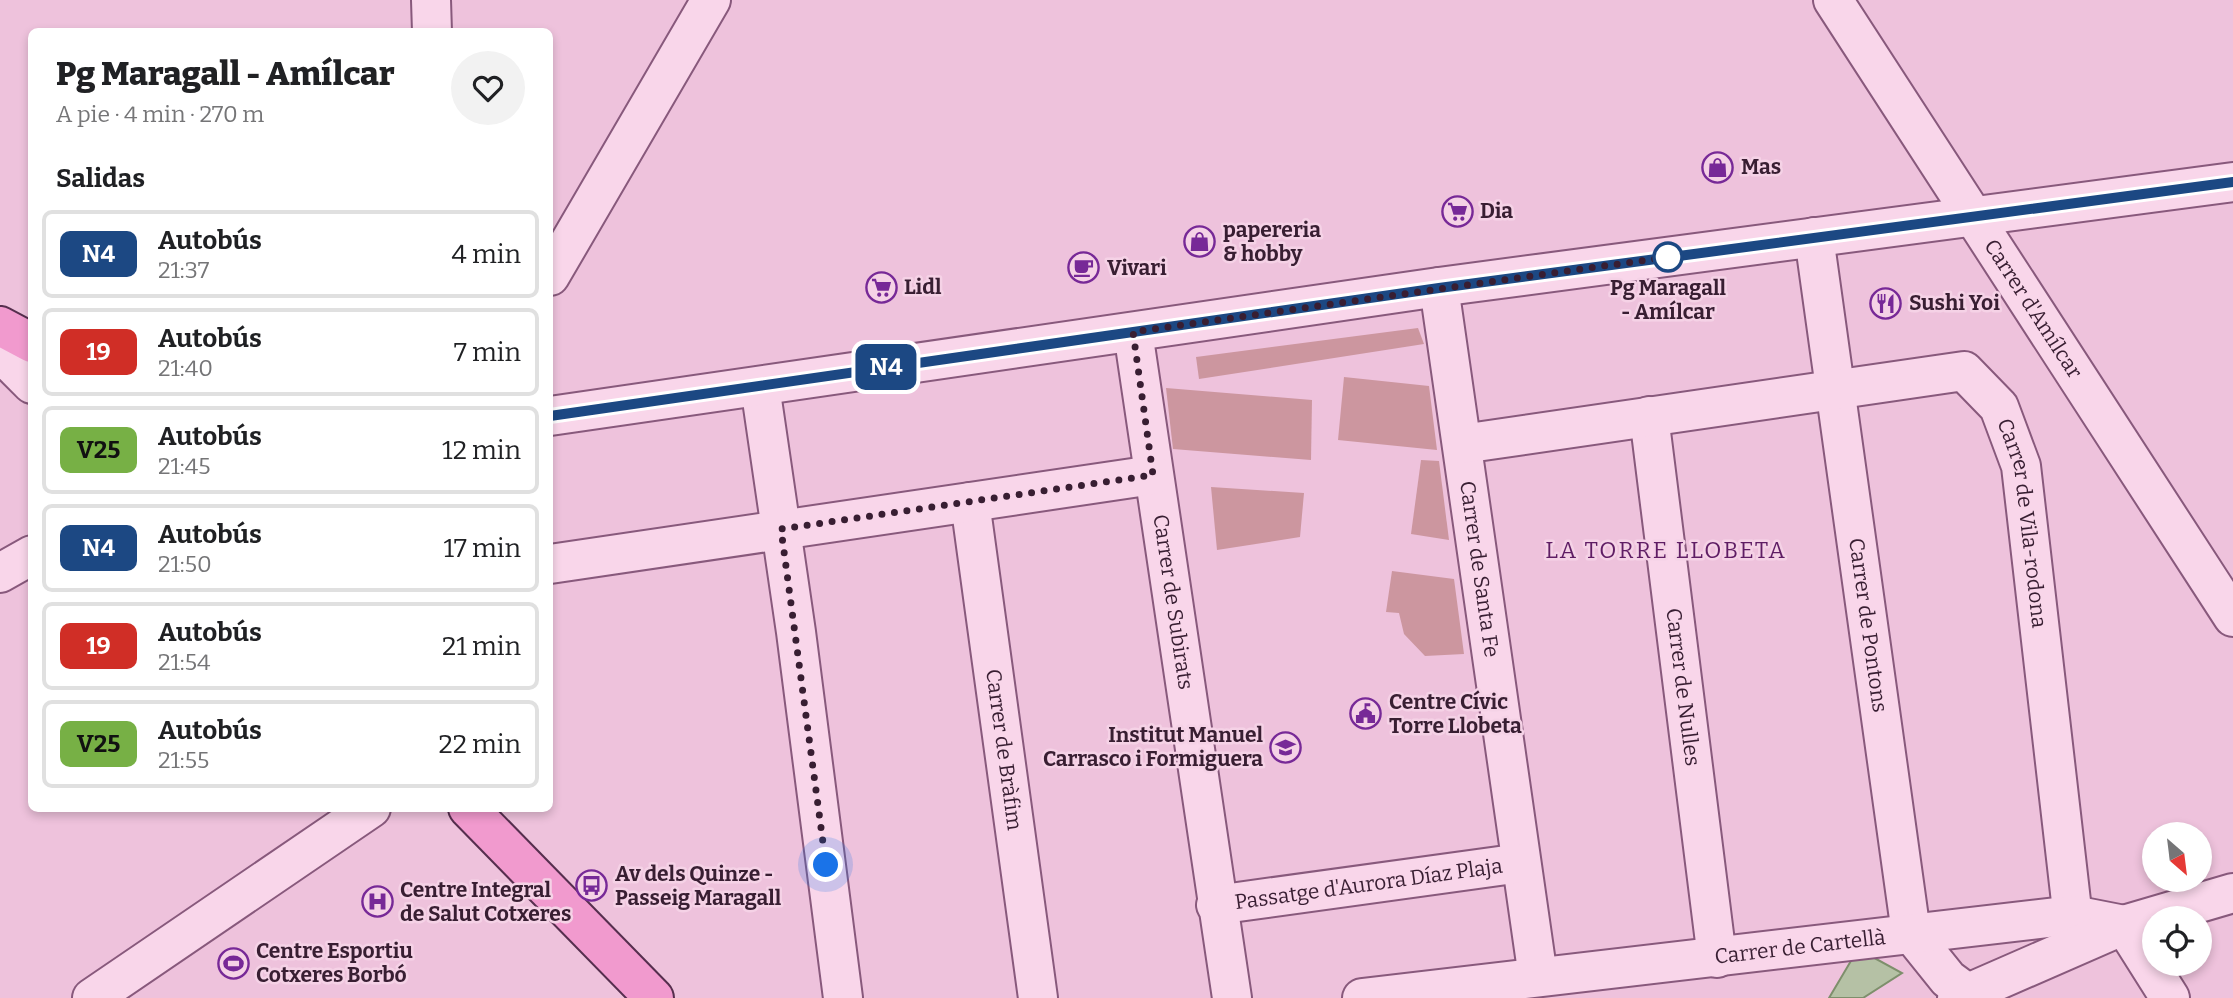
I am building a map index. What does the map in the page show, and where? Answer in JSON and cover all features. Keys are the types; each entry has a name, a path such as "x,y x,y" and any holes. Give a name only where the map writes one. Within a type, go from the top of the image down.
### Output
{"main road":[{"path":"0,326 28,341"},
{"path":"472,812 653,998"}],"street":[{"path":"431,0 432,28"},
{"path":"553,271 711,0"},
{"name":"Carrer d'Amílcar","path":"1833,0 2233,617"},
{"path":"553,416 1439,288 2233,183"},
{"name":"Carrer de Pontons","path":"1814,237 1911,933"},
{"name":"Carrer de Santa Fe","path":"1439,288 1538,977"},
{"name":"Carrer de Subirats","path":"1133,332 1216,905 1232,998"},
{"path":"0,352 28,380"},
{"name":"Carrer de Vila-rodona","path":"1462,444 1964,371 1999,407 2021,466 2075,930"},
{"path":"760,386 843,998"},
{"name":"Carrer de Nulles","path":"1649,416 1717,958"},
{"path":"553,564 1153,475"},
{"name":"Carrer de Bràfim","path":"970,502 1038,998"},
{"path":"0,573 28,557"},
{"path":"92,998 365,812"},
{"name":"Passatge d'Aurora Díaz Plaja","path":"1216,905 1521,863"},
{"path":"1911,933 1962,995 2075,930 2124,925 2233,894"},
{"path":"2124,925 2170,998"},
{"name":"Carrer de Cartellà","path":"1362,998 1911,933 2075,930"}],"shaded area":[{"path":"1418,328 1424,344 1199,379 1196,357"},
{"path":"1344,377 1429,386 1437,450 1338,440"},
{"path":"1166,388 1312,400 1311,460 1173,449"},
{"path":"1421,460 1439,461 1449,540 1411,534"},
{"path":"1211,487 1304,493 1300,537 1217,550"},
{"path":"1392,571 1454,579 1464,654 1425,656 1404,634 1399,613 1386,612"},
{"path":"1858,949 1902,973 1863,998 1829,998"}],"bus line":[{"name":"N4","path":"553,416 1439,288 2233,182"}],"place":[{"name":"Mas","path":"1718,167"},
{"name":"Dia","path":"1457,211"},
{"name":"papereria & hobby","path":"1200,242"},
{"name":"Pg Maragall - Amílcar","path":"1668,257"},
{"name":"Vivari","path":"1084,268"},
{"name":"Lidl","path":"881,287"},
{"name":"Sushi Yoi","path":"1886,303"},
{"name":"Centre Cívic Torre Llobeta","path":"1366,714"},
{"name":"Institut Manuel Carrasco i Formiguera","path":"1286,747"},
{"name":"Av dels Quinze - Passeig Maragall","path":"592,886"},
{"name":"Centre Integral de Salut Cotxeres","path":"377,902"},
{"name":"Centre Esportiu Cotxeres Borbó","path":"233,963"}],"district":[{"name":"LA TORRE LLOBETA","path":"1666,550"}],"route":[{"path":"826,865 781,529 1153,475 1133,332 1668,257"}]}
